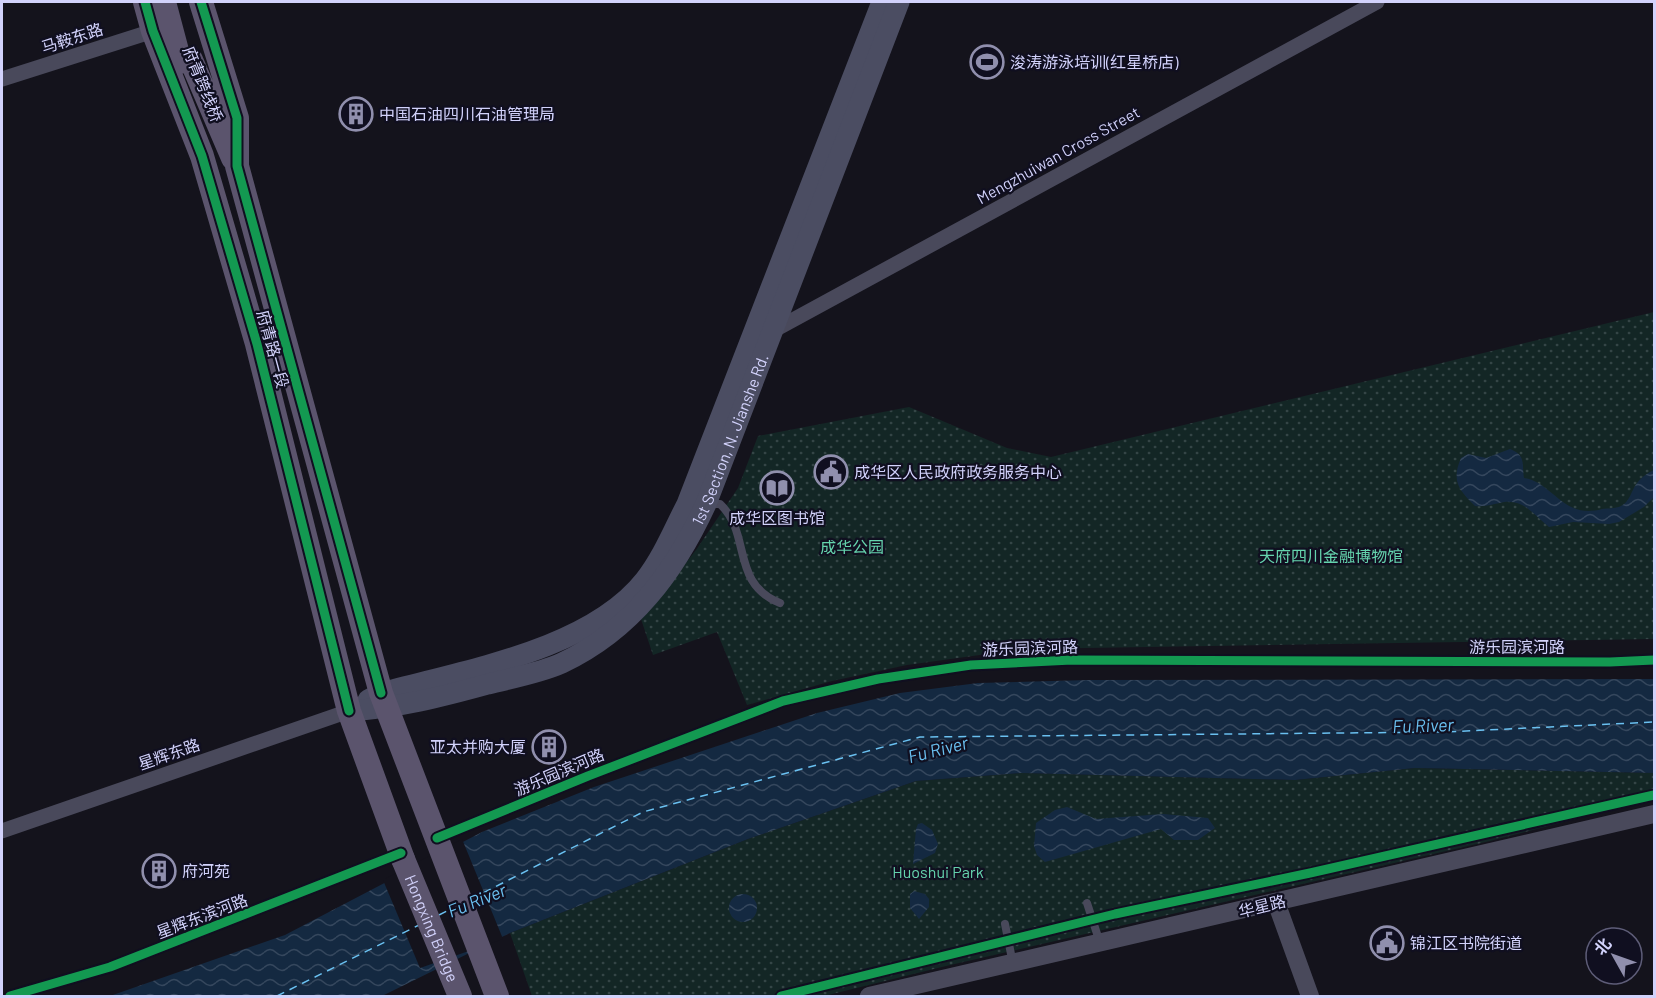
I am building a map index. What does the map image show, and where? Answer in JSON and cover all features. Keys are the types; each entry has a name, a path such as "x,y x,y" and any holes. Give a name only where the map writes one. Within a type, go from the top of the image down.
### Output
{"main road":[{"name":"府青路一段","path":"145,2 153,31 201,156 257,344 349,711 402,856"},
{"name":"府青跨线桥","path":"164,2 186,61 237,166"},
{"name":"府青跨线桥","path":"175,2 201,156"},
{"name":"府青路一段","path":"201,2 237,118 237,166 384,701 439,842"},
{"name":"1st Section, N. Jianshe Rd.","path":"384,701 431,700 561,664 599,642 634,614 666,576 690,538 706,504 762,331 882,2"},
{"name":"1st Section, N. Jianshe Rd.","path":"384,701 549,646 616,608 638,587 666,547 687,504 899,2"},
{"path":"349,711 384,701"},
{"path":"439,842 497,996"},
{"name":"Hongxing Bridge","path":"402,856 460,996"}],"street":[{"name":"Mengzhuiwan Cross Street","path":"762,331 1377,2"},
{"name":"马鞍东路","path":"2,79 153,31"},
{"name":"游乐园滨河路","path":"439,842 588,776 783,701 890,677 971,665 1072,660 1610,662 1654,660"},
{"name":"星辉东路","path":"2,831 349,711"},
{"name":"华星路","path":"869,996 1654,814"},
{"name":"星辉东滨河路","path":"10,996 110,967 402,856"},
{"path":"1276,902 1310,996"}],"lane":[{"path":"706,504 720,504 732,515 751,583 764,597 780,603"},
{"path":"1087,903 1100,944"},
{"path":"1005,924 1013,964"}],"green space":[{"name":"成华公园","path":"1654,312 1654,639 1023,649 907,665 832,681 747,705 717,632 653,655 641,619 696,550 738,488 758,436 909,407 1007,448 1051,457"},
{"name":"Huoshui Park","path":"1415,768 1654,773 1654,799 1490,841 824,996 532,996 510,933 748,839 916,781 1021,773 1295,780"}],"water":[{"path":"1510,449 1521,457 1524,478 1543,486 1559,499 1577,509 1589,511 1621,506 1640,480 1654,470 1654,497 1644,507 1619,522 1609,524 1573,522 1549,527 1529,509 1518,503 1504,502 1475,506 1458,485 1457,473 1461,458 1468,454 1486,458"},
{"name":"Fu River","path":"1654,679 1654,773 1415,768 1295,780 1021,773 916,781 748,839 510,933 382,996 110,996 285,935 482,832 594,787 817,713 900,693 978,683 1088,680"},
{"path":"1067,807 1096,819 1163,814 1208,818 1215,828 1198,840 1174,840 1161,829 1045,862 1037,855 1034,846 1036,823 1055,810"},
{"path":"922,823 932,830 938,844 935,853 913,864 916,829 918,824"},
{"path":"914,891 925,894 929,899 929,907 919,919 910,908 910,894"},
{"path":"743,894 753,898 757,908 753,918 743,922 733,918 729,908 733,898"}],"pier":[{"path":"462,839 503,939 420,968 383,880"}],"ferry route":[{"path":"471,899 643,812 920,737 1444,732 1654,722"},
{"path":"439,915 451,909"},
{"path":"277,996 419,925"}],"cycle path":[{"path":"145,2 153,31 202,156 257,344 349,711"},
{"path":"201,2 237,118 237,166 381,693"},
{"path":"437,838 588,776 783,701 878,679 971,665 1072,660 1610,662 1654,660"},
{"path":"781,996 1115,914 1310,873 1654,795"},
{"path":"10,996 110,967 401,853"}],"place":[{"name":"浚涛游泳培训(红星桥店)","path":"987,62"},
{"name":"中国石油四川石油管理局","path":"356,114"},
{"name":"成华区人民政府政务服务中心","path":"831,472"},
{"name":"成华区图书馆","path":"777,488"},
{"name":"亚太并购大厦","path":"549,747"},
{"name":"府河苑","path":"159,871"},
{"name":"锦江区书院街道","path":"1387,943"}],"park label":[{"name":"天府四川金融博物馆","path":"1331,556"}]}
